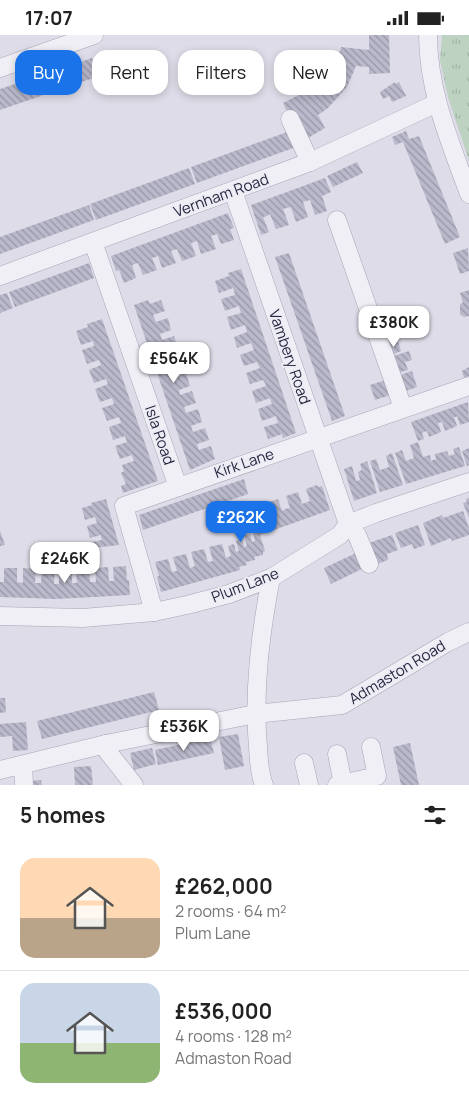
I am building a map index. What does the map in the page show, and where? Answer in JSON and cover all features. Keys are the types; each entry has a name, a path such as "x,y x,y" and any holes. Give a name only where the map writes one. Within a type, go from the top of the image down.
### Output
{"street":[{"path":"0,68 94,35"},
{"path":"428,35 431,75 437,103 469,194"},
{"name":"Vernham Road","path":"0,276 310,162 437,103"},
{"path":"290,119 310,162"},
{"name":"Vambery Road","path":"233,191 348,524 357,535 369,564"},
{"path":"337,220 403,408"},
{"name":"Isla Road","path":"93,242 178,487"},
{"name":"Kirk Lane","path":"154,612 124,506 469,385"},
{"name":"Plum Lane","path":"0,616 83,618 154,612 229,594 272,578 340,535 348,524 469,482"},
{"path":"264,785 260,775 255,714 264,613 272,578"},
{"name":"Admaston Road","path":"0,770 106,744 255,714 342,705 448,641 469,632"},
{"path":"106,744 108,752 134,785"},
{"path":"337,754 340,784 377,777 370,747"},
{"path":"304,763 309,785"},
{"path":"23,765 24,785"},
{"path":"118,765 114,770 120,785"}],"green space":[{"path":"442,35 469,35 469,161 448,97 440,60"}],"building":[{"path":"369,35 389,35 390,73 369,74 369,67 356,66 346,88 346,50 340,50 341,47 369,50"},
{"path":"92,58 92,78 82,82 82,61"},
{"path":"395,82 396,84 399,82 406,96 392,102 389,96 383,99 380,92"},
{"path":"15,84 15,95 44,95 0,110 0,89"},
{"path":"299,95 340,95 328,108 318,115 325,128 301,142 283,103"},
{"path":"290,131 296,147 197,183 191,167"},
{"path":"406,131 409,139 419,136 460,237 445,244 403,142 395,145 392,137"},
{"path":"357,162 363,173 333,187 327,176"},
{"path":"189,168 195,184 96,220 90,204"},
{"path":"325,178 331,192 322,196 327,211 315,215 310,200 303,202 308,217 296,222 291,207 283,209 289,225 276,229 270,214 263,217 269,232 261,235 251,205"},
{"path":"89,205 94,220 0,254 0,237"},
{"path":"228,213 234,228 230,229 234,240 221,244 217,234 211,236 216,249 201,254 197,241 191,243 196,256 182,261 177,249 171,251 176,263 162,268 158,256 152,258 157,270 143,275 138,263 132,265 136,278 124,283 119,270 116,271 111,256"},
{"path":"468,248 469,271 460,274 453,253"},
{"path":"289,253 345,416 332,421 275,257"},
{"path":"89,263 94,278 15,307 9,292"},
{"path":"241,269 296,433 283,438 282,434 268,439 264,427 278,423 276,416 262,421 258,409 272,404 270,398 256,403 252,391 266,386 265,383 263,380 250,384 246,373 260,368 257,362 244,366 240,355 254,350 251,343 237,348 234,337 247,332 246,328 245,325 231,330 227,317 241,313 239,306 225,311 221,299 235,295 233,288 219,293 215,281 229,276 228,273"},
{"path":"469,290 469,316 464,317 460,314 460,304 463,303 460,293"},
{"path":"7,293 13,308 0,313 0,295"},
{"path":"148,300 150,304 161,300 165,311 153,315 156,322 168,318 171,330 160,334 162,340 174,336 178,348 166,352 168,359 180,355 184,366 172,370 174,377 186,373 190,386 179,390 180,395 192,391 196,403 184,407 186,413 198,409 202,422 191,426 193,432 205,428 209,440 197,444 199,450 211,446 215,459 190,470 134,305"},
{"path":"102,319 158,481 123,493 121,486 126,484 121,473 124,471 122,465 134,461 132,455 120,459 115,446 127,442 125,436 113,440 109,427 121,423 119,417 107,421 102,408 114,404 112,398 100,402 95,389 108,384 106,379 94,383 89,370 101,365 99,360 87,364 82,350 94,346 93,341 81,345 76,331 88,327 87,324"},
{"path":"398,342 401,351 391,355 388,345"},
{"path":"409,351 412,360 405,362 408,370 397,373 391,357"},
{"path":"469,367 469,376 464,378 462,371"},
{"path":"412,371 417,387 403,392 397,376"},
{"path":"389,379 394,394 375,400 370,385"},
{"path":"468,402 469,422 460,425 457,416 454,417 457,426 445,431 442,422 438,423 441,432 429,437 427,431 422,433 424,439 418,441 411,422"},
{"path":"418,442 423,457 430,455 431,461 436,459 435,454 447,451 449,456 455,454 453,449 459,447 465,466 406,484 395,453 402,450 406,461 414,458 410,445"},
{"path":"469,448 469,465 467,466 462,451"},
{"path":"392,453 403,485 380,492 370,461 376,459 380,470 389,467 386,456"},
{"path":"367,461 377,493 354,501 344,469 352,466 356,481 360,480 358,472 362,470 360,464"},
{"path":"244,479 248,494 143,530 139,515"},
{"path":"317,485 318,487 322,486 330,510 260,535 265,551 263,555 254,557 255,560 246,562 247,565 239,567 240,570 161,592 155,562 168,559 172,572 177,571 173,557 186,554 190,568 195,566 191,552 204,549 208,562 213,561 209,547 222,544 226,558 231,556 228,546 234,544 236,552 239,551 236,541 242,539 244,547 247,546 244,535 250,534 252,542 255,541 252,528 258,526 253,508 259,506 262,518 270,515 266,503 278,499 282,511 290,508 286,496 298,492 302,504 310,501 306,489"},
{"path":"469,498 469,518 463,503 467,502 466,499"},
{"path":"106,499 119,545 93,548 91,542 102,540 101,535 90,538 87,526 97,523 95,517 85,520 82,508 92,505 91,503"},
{"path":"463,511 469,528 469,535 452,541 451,538 431,546 423,523 442,515 443,518"},
{"path":"418,525 425,545 414,549 412,544 401,548 395,533"},
{"path":"0,531 5,545 0,546"},
{"path":"392,535 398,550 387,554 388,560 377,564 366,544"},
{"path":"356,553 364,568 331,584 324,568"},
{"path":"126,566 130,595 56,599 0,597 0,582 4,582 4,568 17,568 17,582 23,583 23,568 36,569 35,583 41,583 42,569 55,569 54,584 59,584 59,570 72,569 72,583 77,583 76,569 89,568 90,582 96,582 95,568 108,567 109,581 114,581 113,567"},
{"path":"154,692 159,710 42,739 37,721"},
{"path":"0,698 5,698 6,712 0,713"},
{"path":"26,722 28,750 13,751 12,736 0,737 0,724"},
{"path":"238,734 244,766 225,770 219,737"},
{"path":"210,738 214,753 158,765 155,750"},
{"path":"410,743 419,785 401,785 393,747"},
{"path":"152,748 156,764 134,770 130,753"},
{"path":"91,766 93,785 75,785 74,767"},
{"path":"41,780 42,785 30,785 30,781"}]}
